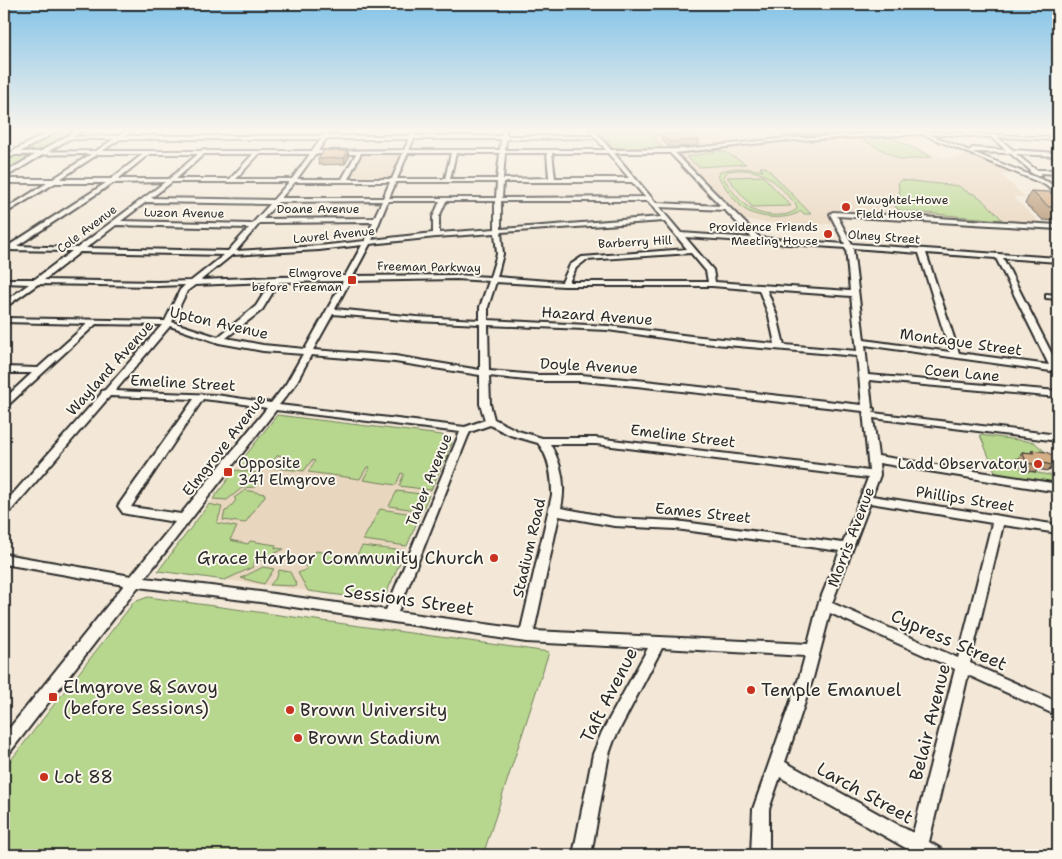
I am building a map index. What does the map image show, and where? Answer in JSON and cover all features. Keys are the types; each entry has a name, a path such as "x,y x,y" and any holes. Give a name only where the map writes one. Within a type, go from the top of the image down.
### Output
{"main road":[{"path":"1046,182 1058,193"}],"street":[{"path":"4,212 71,170"},
{"path":"7,248 125,170"},
{"name":"Cole Avenue","path":"4,306 146,200 182,170"},
{"path":"231,181 241,170"},
{"name":"Wayland Avenue","path":"4,510 168,323 184,290 230,253 301,170"},
{"path":"344,181 350,170"},
{"name":"Elmgrove Avenue","path":"4,747 290,385 367,243 398,170"},
{"path":"447,180 449,170"},
{"path":"490,420 485,404 484,307 500,254 498,200 500,170"},
{"path":"551,170 552,180"},
{"path":"624,170 709,270 712,284"},
{"path":"689,170 758,240"},
{"path":"1018,170 1046,182"},
{"path":"1019,170 1058,172"},
{"path":"1033,171 1046,182"},
{"path":"4,182 632,180"},
{"path":"146,200 651,202 726,208"},
{"path":"436,235 436,217 444,200"},
{"name":"Morris Avenue","path":"760,855 761,809 806,678 825,605 876,475 849,246 833,214 1058,227"},
{"name":"Laurel Avenue","path":"7,248 230,253 294,250 436,235 666,219"},
{"name":"Doane Avenue","path":"255,224 378,220"},
{"name":"Luzon Avenue","path":"114,223 255,224"},
{"name":"Olney Street","path":"679,235 1058,260"},
{"name":"Barberry Hill","path":"564,284 573,267 584,258 692,251"},
{"path":"922,251 956,356"},
{"path":"998,256 1057,369"},
{"path":"354,267 387,278"},
{"name":"Freeman Parkway","path":"4,281 144,284 456,277 564,284 712,284 854,294"},
{"path":"219,340 259,308 277,280"},
{"path":"762,288 773,316 780,347"},
{"path":"1049,296 1058,297"},
{"name":"Hazard Avenue","path":"331,311 416,320 608,328 690,339 861,354"},
{"name":"Upton Avenue","path":"4,320 168,323 187,331 219,340 263,348 309,352"},
{"path":"4,404 93,323"},
{"name":"Montague Street","path":"859,342 1057,369"},
{"name":"Doyle Avenue","path":"309,352 395,359 485,373 536,378 582,378 636,383 1058,438"},
{"path":"4,370 39,371"},
{"name":"Coen Lane","path":"864,377 1058,394"},
{"name":"Emeline Street","path":"105,393 200,397 466,430"},
{"path":"184,519 127,510 124,506 200,397"},
{"name":"Emeline Street","path":"490,420 514,433 542,441 596,441 876,475"},
{"name":"Taber Avenue","path":"390,616 466,430 490,420"},
{"name":"Stadium Road","path":"526,636 558,495 556,472 551,454 542,441"},
{"path":"875,460 1058,488"},
{"name":"Phillips Street","path":"866,499 1058,529"},
{"name":"Eames Street","path":"554,511 614,522 676,525 848,548"},
{"name":"Belair Avenue","path":"919,846 998,520"},
{"name":"Sessions Street","path":"4,558 135,582 260,597 526,636 812,650"},
{"name":"Cypress Street","path":"825,605 1058,709"},
{"name":"Taft Avenue","path":"582,855 601,754 607,737 658,642"},
{"name":"Larch Street","path":"775,765 935,855"}],"shaded area":[{"path":"349,170 398,170 394,179 343,180"},
{"path":"692,170 1008,170 1016,173 1001,175 1025,197 1013,197 1041,224 831,212 832,224 794,225 743,220"},
{"path":"277,415 442,435 450,439 452,443 383,601 158,571"}],"green space":[{"path":"725,170 739,170 728,171 723,177 744,204 759,213 780,215 797,209 796,204 772,180 758,173 741,170 769,170 811,214 804,214 801,211 788,216 771,217 755,214 739,204 718,176 720,172"},
{"path":"763,176 791,206 752,207 727,177"},
{"path":"901,180 959,186 979,197 1002,220 901,211 896,208 894,198 900,196 898,182"},
{"path":"277,415 442,435 450,439 452,443 431,490 399,486 404,474 401,473 396,485 363,480 370,467 367,467 360,479 308,472 315,461 312,460 304,471 274,468 282,456 278,455 268,468 239,464"},
{"path":"980,435 1034,442 1058,463 1015,458 1016,462 1021,463 1022,465 1019,465 1021,470 1055,476 1058,474 1058,483 996,474"},
{"path":"235,470 264,474 255,487 242,488 227,500 213,499"},
{"path":"245,490 265,494 265,496 245,523 223,520 225,511 236,500 234,498"},
{"path":"397,491 429,495 422,511 389,506"},
{"path":"209,504 222,507 217,523 237,527 230,540 248,544 250,541 276,545 275,548 284,549 252,564 253,567 225,580 158,571"},
{"path":"380,509 420,515 407,546 363,540"},
{"path":"362,546 405,551 383,601 308,591 298,573 307,569 300,558 311,559 316,551 340,555 339,557 354,560"},
{"path":"263,567 274,569 264,584 241,578"},
{"path":"279,570 290,572 297,586 270,585 277,577"},
{"name":"Brown Stadium","path":"148,597 549,652 483,855 4,855 4,769 134,602"}],"building":[{"path":"1031,191 1049,192 1058,200 1058,207 1049,207"},
{"path":"1032,450 1046,452 1058,458 1058,461 1052,465 1038,462 1039,465 1027,463 1022,452 1034,453"}],"place":[{"name":"Waughtel-Howe Field House","path":"846,207"},
{"name":"Providence Friends Meeting House","path":"828,234"},
{"name":"Elmgrove before Freeman","path":"352,280"},
{"name":"Ladd Observatory","path":"1038,464"},
{"name":"Opposite 341 Elmgrove","path":"228,472"},
{"name":"Grace Harbor Community Church","path":"494,558"},
{"name":"Temple Emanuel","path":"751,690"},
{"name":"Elmgrove & Savoy (before Sessions)","path":"53,697"},
{"name":"Brown University","path":"290,710"},
{"name":"Brown Stadium","path":"298,738"},
{"name":"Lot 88","path":"44,777"}]}
